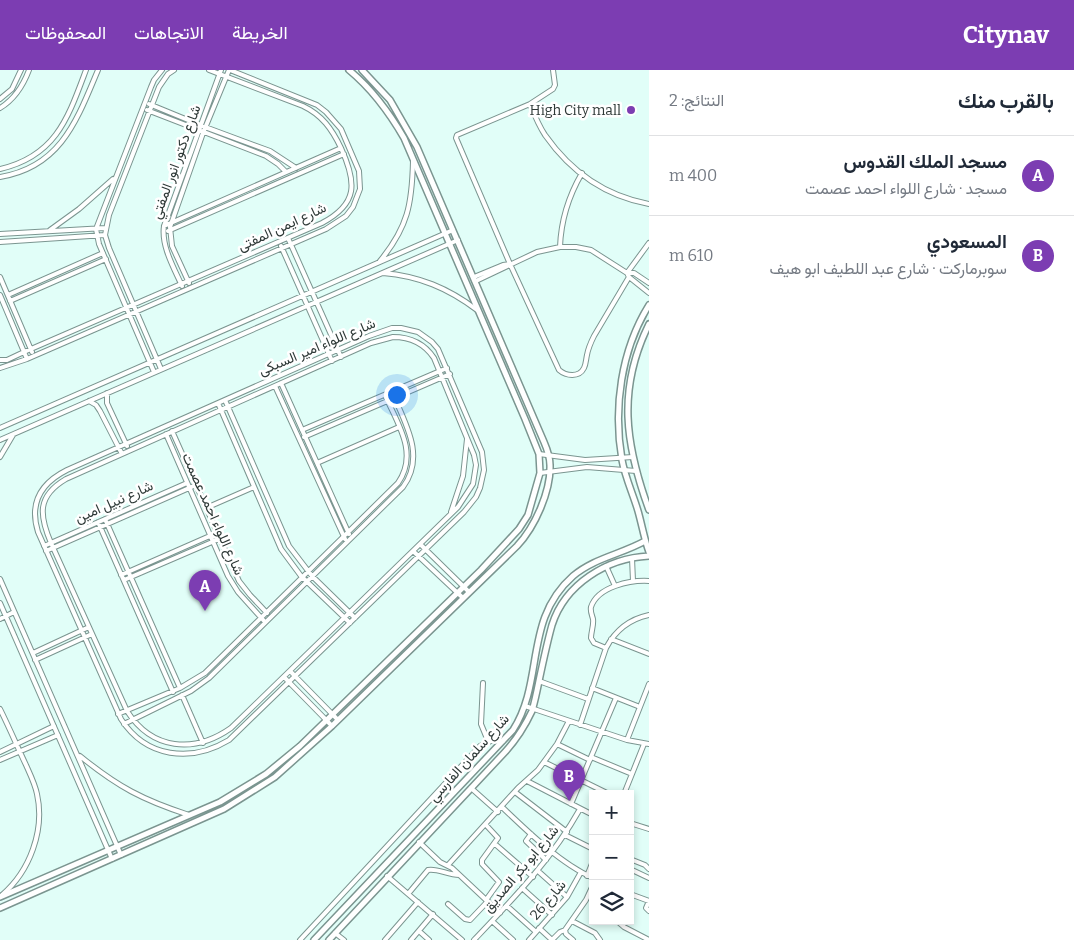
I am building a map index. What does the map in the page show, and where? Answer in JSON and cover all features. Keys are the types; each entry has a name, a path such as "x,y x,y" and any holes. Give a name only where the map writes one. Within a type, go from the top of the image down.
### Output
{"street":[{"path":"0,99 12,88 21,70"},
{"path":"0,108 21,88 29,70"},
{"path":"0,169 27,160 52,140 69,115 86,70"},
{"path":"0,178 17,173 42,160 63,141 79,117 98,70"},
{"path":"154,372 96,236 96,228 154,80 162,70"},
{"path":"161,369 109,248 105,228 149,111 163,80 174,70"},
{"name":"شارع ايمن المفتى","path":"0,360 6,360 31,350 288,238 332,218 346,204 352,190 349,166 326,122 312,110 226,77 221,72 209,70"},
{"name":"شارع ايمن المفتى","path":"0,368 27,359 282,249 326,229 346,216 358,198 361,180 360,171 341,129 326,112 307,100 230,70"},
{"name":"شارع دكتور انور المفتي","path":"203,126 230,70"},
{"path":"0,897 220,802 266,774 300,746 504,547 520,529 528,515 540,473 538,454 479,311 404,138 393,118 373,93 349,70"},
{"path":"0,908 224,809 257,790 292,764 332,726 525,537 532,527 543,501 550,471 549,456 544,442 417,147 406,126 384,93 362,70"},
{"path":"553,70 555,85 553,89 530,104 480,124 457,135 456,138 510,264 559,370 565,374 572,375 579,373 584,368 589,346 594,336 628,275 649,243"},
{"name":"شارع دكتور انور المفتي","path":"191,288 172,246 169,230 221,72"},
{"path":"145,102 270,151 296,168"},
{"path":"530,104 545,135 571,165 604,190 616,196 649,204"},
{"path":"143,108 266,156 286,172"},
{"name":"شارع دكتور انور المفتي","path":"184,291 165,245 163,233 164,226 201,132"},
{"path":"164,226 341,148"},
{"path":"163,233 344,154"},
{"path":"380,262 399,235 408,212 413,182 413,159"},
{"path":"560,247 563,216 571,194 582,173"},
{"path":"49,231 79,210 114,178"},
{"path":"192,213 195,219"},
{"path":"0,234 105,228"},
{"path":"0,428 453,230"},
{"path":"0,242 105,235"},
{"path":"288,238 341,357"},
{"path":"0,440 458,240"},
{"path":"278,242 332,361"},
{"path":"475,279 504,269 510,264 537,252 560,247 576,247 591,250 649,292"},
{"path":"8,295 103,253"},
{"path":"10,301 106,259"},
{"path":"381,273 402,275 443,287 479,311"},
{"path":"628,275 634,273 649,283"},
{"path":"0,278 33,356"},
{"path":"0,295 27,359"},
{"path":"649,305 628,349 619,403 622,458 649,552"},
{"path":"649,324 639,346 629,382 627,401 633,457 649,510"},
{"name":"شارع اللواء امير السبكى","path":"392,328 401,328 418,332 432,342 450,374 480,443 484,470 480,488 470,505 426,550 236,734 204,752 178,754 160,750 136,737 118,714 38,532 34,516 37,499 46,484 60,474 369,336 392,328"},
{"path":"369,336 371,344"},
{"name":"شارع اللواء امير السبكى","path":"393,337 417,341 430,352 440,371 474,455 475,475 468,493 458,507 231,728 203,743 186,745 160,740 146,733 127,711 53,548 42,520 44,504 52,489 66,478 341,357 393,337"},
{"path":"296,433 447,368"},
{"path":"299,439 450,374"},
{"path":"281,383 351,538"},
{"path":"275,386 346,542"},
{"path":"124,724 182,695 209,678 403,487 411,474 414,458 412,443 392,392"},
{"path":"107,393 106,403 129,451"},
{"path":"118,714 173,692 204,673 398,483 406,467 408,452 385,395"},
{"path":"225,400 282,532 294,554 307,571 356,618"},
{"path":"89,401 96,405 100,411 122,454"},
{"path":"218,403 281,549 302,576 350,623"},
{"path":"317,463 399,426"},
{"name":"شارع اللواء احمد عصمت","path":"172,432 239,581 270,617"},
{"path":"0,457 14,434"},
{"name":"شارع اللواء احمد عصمت","path":"166,434 233,585 265,622"},
{"path":"450,514 463,476 467,436"},
{"path":"538,454 585,460 633,457"},
{"path":"540,473 587,468 636,471"},
{"name":"شارع نبيل امين","path":"44,546 194,480"},
{"name":"شارع نبيل امين","path":"46,551 196,485"},
{"path":"206,508 254,487"},
{"path":"641,488 649,500"},
{"path":"105,519 180,688"},
{"path":"98,522 173,692"},
{"path":"121,574 217,533"},
{"path":"124,580 219,539"},
{"name":"شارع سلمان الفارسي","path":"314,940 503,741 517,723 525,706 541,627 552,600 574,576 589,565 645,541"},
{"path":"420,544 469,592"},
{"path":"413,551 463,598"},
{"name":"شارع سلمان الفارسي","path":"329,940 512,744 532,709 553,623 562,605 581,583 606,566 632,558 649,556"},
{"path":"632,558 633,581"},
{"path":"606,566 615,586"},
{"path":"0,579 121,855"},
{"path":"606,648 594,643 591,638 593,619 591,608 597,597 615,586 633,581 649,581"},
{"path":"10,602 0,605 112,859"},
{"path":"0,618 14,612"},
{"path":"580,725 606,648 611,639 626,625 638,618 649,615"},
{"path":"33,653 89,627"},
{"path":"35,660 92,634"},
{"path":"611,639 649,654"},
{"path":"290,671 338,720"},
{"path":"284,677 332,726"},
{"path":"539,681 588,699"},
{"path":"483,683 481,724 488,741"},
{"path":"627,740 649,684"},
{"path":"592,688 640,707"},
{"path":"182,695 203,743"},
{"path":"572,804 616,698"},
{"path":"525,706 601,732 647,744 626,790"},
{"path":"0,709 37,793 39,815 34,846 26,866 14,883 0,897"},
{"path":"448,865 544,762 557,744 569,721"},
{"path":"0,752 54,726"},
{"path":"0,760 58,735"},
{"path":"300,940 480,746 488,741 503,741"},
{"path":"557,744 632,774"},
{"path":"78,755 104,776 131,792 159,805 189,814"},
{"path":"544,762 601,790"},
{"path":"527,780 589,812"},
{"path":"471,788 498,812"},
{"path":"515,792 566,834 589,847"},
{"path":"502,807 553,852 587,876 589,871"},
{"name":"شارع ابو بكر الصديق","path":"474,940 538,871 566,834 580,809"},
{"path":"634,824 649,828"},
{"path":"448,904 465,920 470,920 487,901 499,882 481,862 498,840 498,836 486,825"},
{"path":"531,834 526,840 527,843 546,860"},
{"path":"419,842 440,862 448,865 500,913"},
{"path":"495,844 533,877"},
{"path":"634,861 649,869"},
{"path":"408,894 428,870 435,869 447,874 459,875"},
{"path":"538,871 567,897"},
{"path":"634,871 649,878"},
{"name":"شارع 26","path":"529,940 567,897 581,872"},
{"path":"387,876 462,940"},
{"path":"522,888 552,915"},
{"path":"539,928 552,940 565,930 589,894"},
{"path":"634,895 649,901 646,908 649,911"},
{"path":"385,940 418,902"},
{"path":"507,906 534,934 537,940"},
{"path":"411,940 433,914"},
{"path":"492,921 513,940"},
{"path":"572,921 595,933 600,940"},
{"path":"621,925 649,940"},
{"path":"565,930 566,934 573,940"},
{"path":"418,931 429,940"},
{"path":"335,933 344,940"},
{"path":"388,936 393,940"}],"place":[{"name":"High City mall","path":"631,110"},
{"name":"مسجد الملك القدوس","path":"205,611"},
{"name":"المسعودي","path":"569,801"}]}
